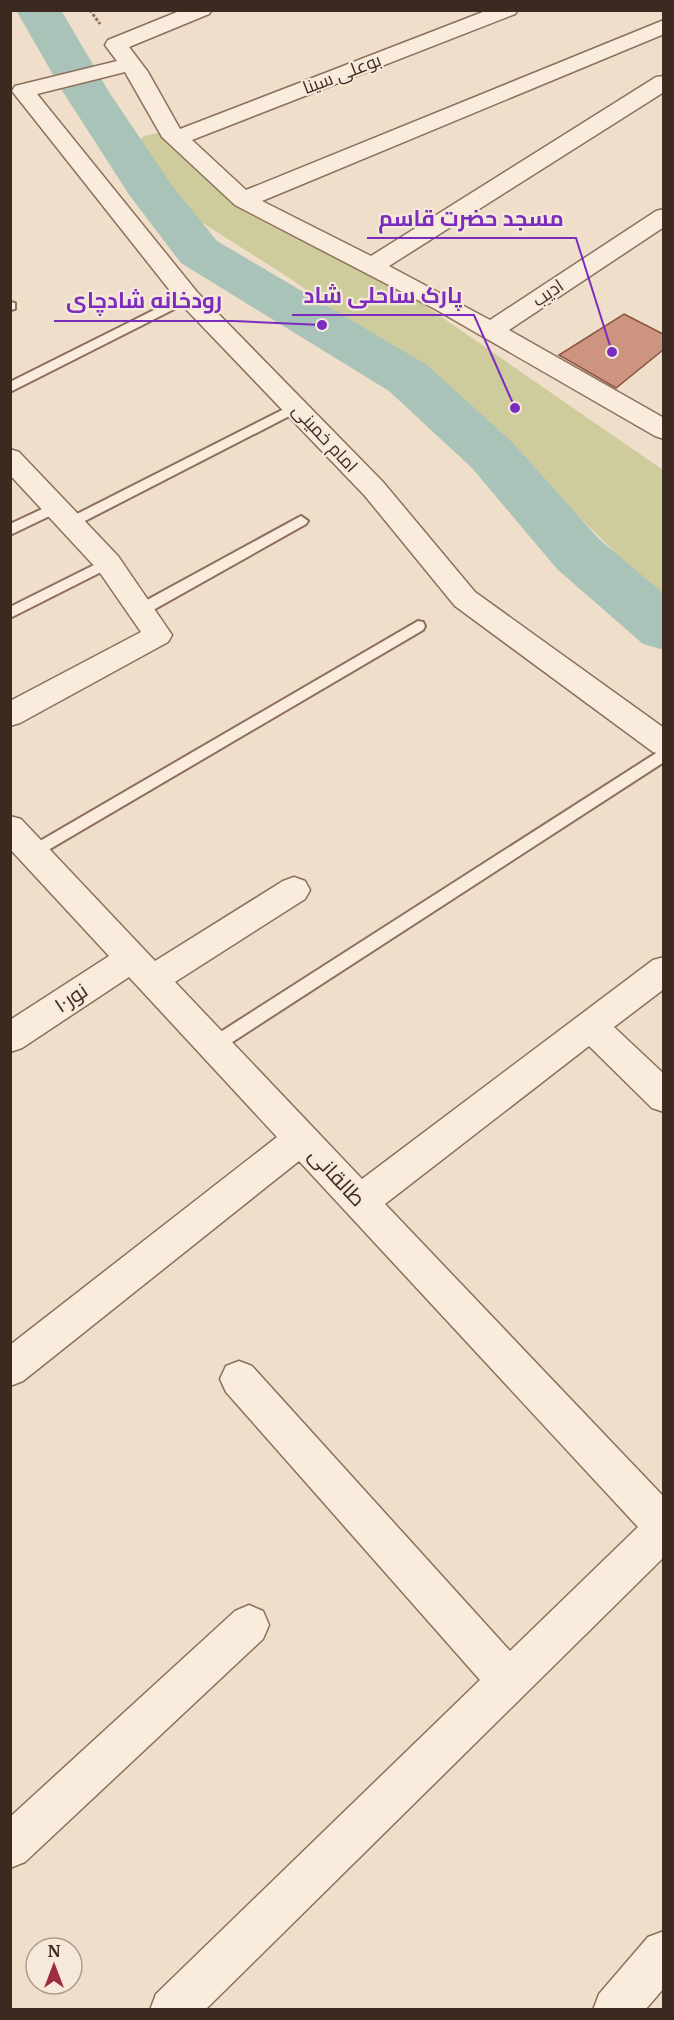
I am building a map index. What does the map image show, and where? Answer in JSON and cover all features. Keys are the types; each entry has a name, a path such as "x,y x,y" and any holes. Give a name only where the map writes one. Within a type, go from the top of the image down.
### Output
{"street":[{"path":"201,10 116,45 130,64 170,132 243,200 491,331 662,428"},
{"name":"بوعلی سینا","path":"177,138 508,10"},
{"path":"243,200 663,26"},
{"path":"17,94 130,64"},
{"path":"371,267 663,82"},
{"name":"امام خمینی","path":"17,94 188,297 374,489 465,599 663,744"},
{"name":"ادیب","path":"491,331 663,216"},
{"path":"10,458 108,563 158,635 10,715"},
{"name":"طالقانی","path":"22,840 663,1527"},
{"name":"نور۱۰","path":"10,1038 294,890"},
{"path":"360,1202 663,970"},
{"path":"591,1026 663,1097"},
{"path":"10,1368 301,1139"},
{"path":"239,1379 508,1681"},
{"path":"172,2010 663,1527"},
{"path":"10,1847 249,1625"},
{"path":"615,2010 663,1953"}],"lane":[{"path":"10,388 188,297"},
{"path":"10,530 64,515 296,407"},
{"path":"141,610 301,521"},
{"path":"10,613 108,563"},
{"path":"22,840 418,626"},
{"path":"214,1045 663,754"}],"shaded area":[{"path":"171,130 243,200 398,287 663,470 663,600 538,476 382,346 291,279 182,210 131,150 144,136"}],"building":[{"path":"624,314 663,334 663,350 616,388 559,355"}],"waterway":[{"path":"38,10 86,92 155,196 199,252 408,378 492,455 578,554 664,628"}],"place":[{"name":"رودخانه شادچای","path":"322,325"},
{"name":"مسجد حضرت قاسم","path":"612,352"},
{"name":"پارک ساحلی شاد","path":"515,408"}]}
